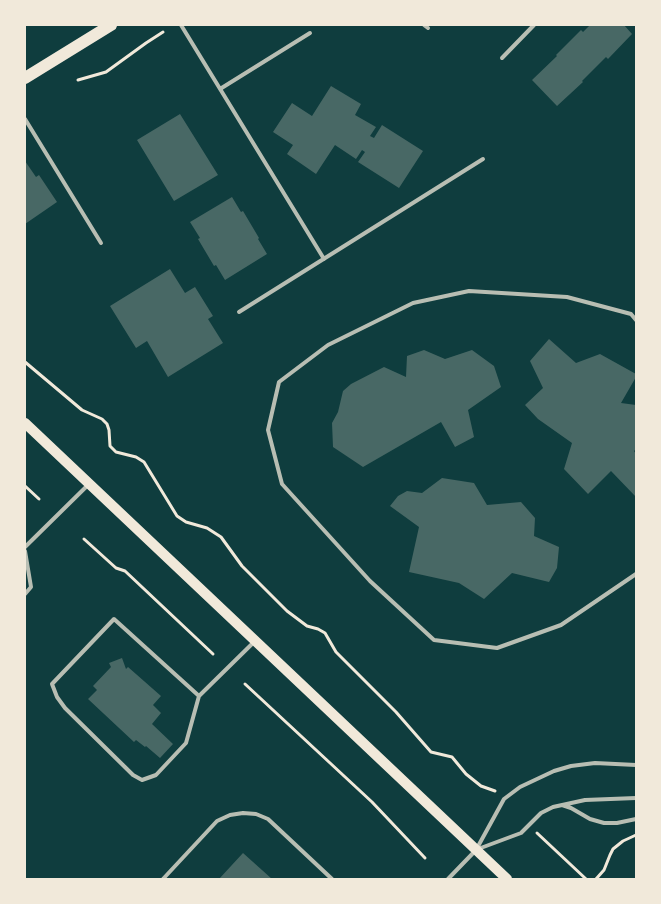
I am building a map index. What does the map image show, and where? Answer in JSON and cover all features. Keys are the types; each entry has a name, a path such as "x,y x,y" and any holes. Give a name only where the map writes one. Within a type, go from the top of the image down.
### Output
{"main road":[{"path":"25,78 111,25"},
{"path":"25,423 507,879"}],"lane":[{"path":"181,25 324,259"},
{"path":"502,58 534,25"},
{"path":"220,89 310,33"},
{"path":"25,119 101,243"},
{"path":"239,312 483,160"},
{"path":"636,320 631,314 567,297 469,291 413,302 328,345 279,382 268,430 282,484 370,581 434,640 497,648 561,625 636,574"},
{"path":"25,594 31,587 25,549 89,484"},
{"path":"199,696 114,619 52,684 64,708 133,775 142,780 156,775 186,743 199,696 255,641"},
{"path":"448,879 476,850 504,799 525,784 554,771 571,766 595,763 636,765"},
{"path":"476,850 521,833 540,814 560,805 585,800 636,798"},
{"path":"560,805 570,808 590,820 604,823 625,822 636,819"},
{"path":"163,879 218,821 230,815 243,813 256,814 268,819 332,879"}],"path":[{"path":"78,80 106,72 163,32"},
{"path":"25,362 82,410 102,419 107,424 110,446 116,452 136,457 144,462 177,516 186,522 207,528 220,537 242,566 288,611 307,626 326,633 336,652 396,712 431,752 452,757 466,774 481,786 496,791"},
{"path":"25,486 38,498"},
{"path":"84,539 116,568 125,570 213,654"},
{"path":"245,684 372,802 425,858"},
{"path":"537,833 586,879"},
{"path":"596,879 604,870 614,849 623,841 636,835"}],"building":[{"path":"590,25 624,25 632,34 557,106 532,80 581,30 583,32"},
{"path":"331,86 361,104 355,115 376,127 370,136 374,138 382,125 423,151 399,188 358,162 365,152 362,150 356,159 335,145 316,174 287,154 293,145 273,132 292,103 312,116"},
{"path":"180,114 218,175 174,201 137,140"},
{"path":"25,161 36,177 39,175 57,202 25,224"},
{"path":"232,197 241,212 243,211 267,254 225,280 216,265 214,266 190,222"},
{"path":"170,269 185,293 195,287 213,316 208,319 223,343 168,377 147,341 136,348 110,306"},
{"path":"549,339 576,363 600,354 636,374 621,403 636,405 636,449 634,451 636,454 636,497 611,471 588,494 564,469 572,443 538,419 525,405 543,388 530,361"},
{"path":"424,350 445,359 472,350 494,366 501,387 468,410 474,437 455,447 441,422 363,467 333,447 332,423 338,412 343,391 351,384 384,367 406,377 407,356"},
{"path":"442,478 474,483 487,505 521,502 535,518 534,536 559,547 557,568 549,582 512,573 484,599 459,583 409,572 419,527 390,506 398,496 407,491 422,493"},
{"path":"122,658 126,669 128,667 161,696 153,705 161,713 152,724 173,744 160,758 146,746 136,740 134,742 88,699 97,690 93,686 111,667 109,663"},
{"path":"243,853 272,879 219,879"}]}
